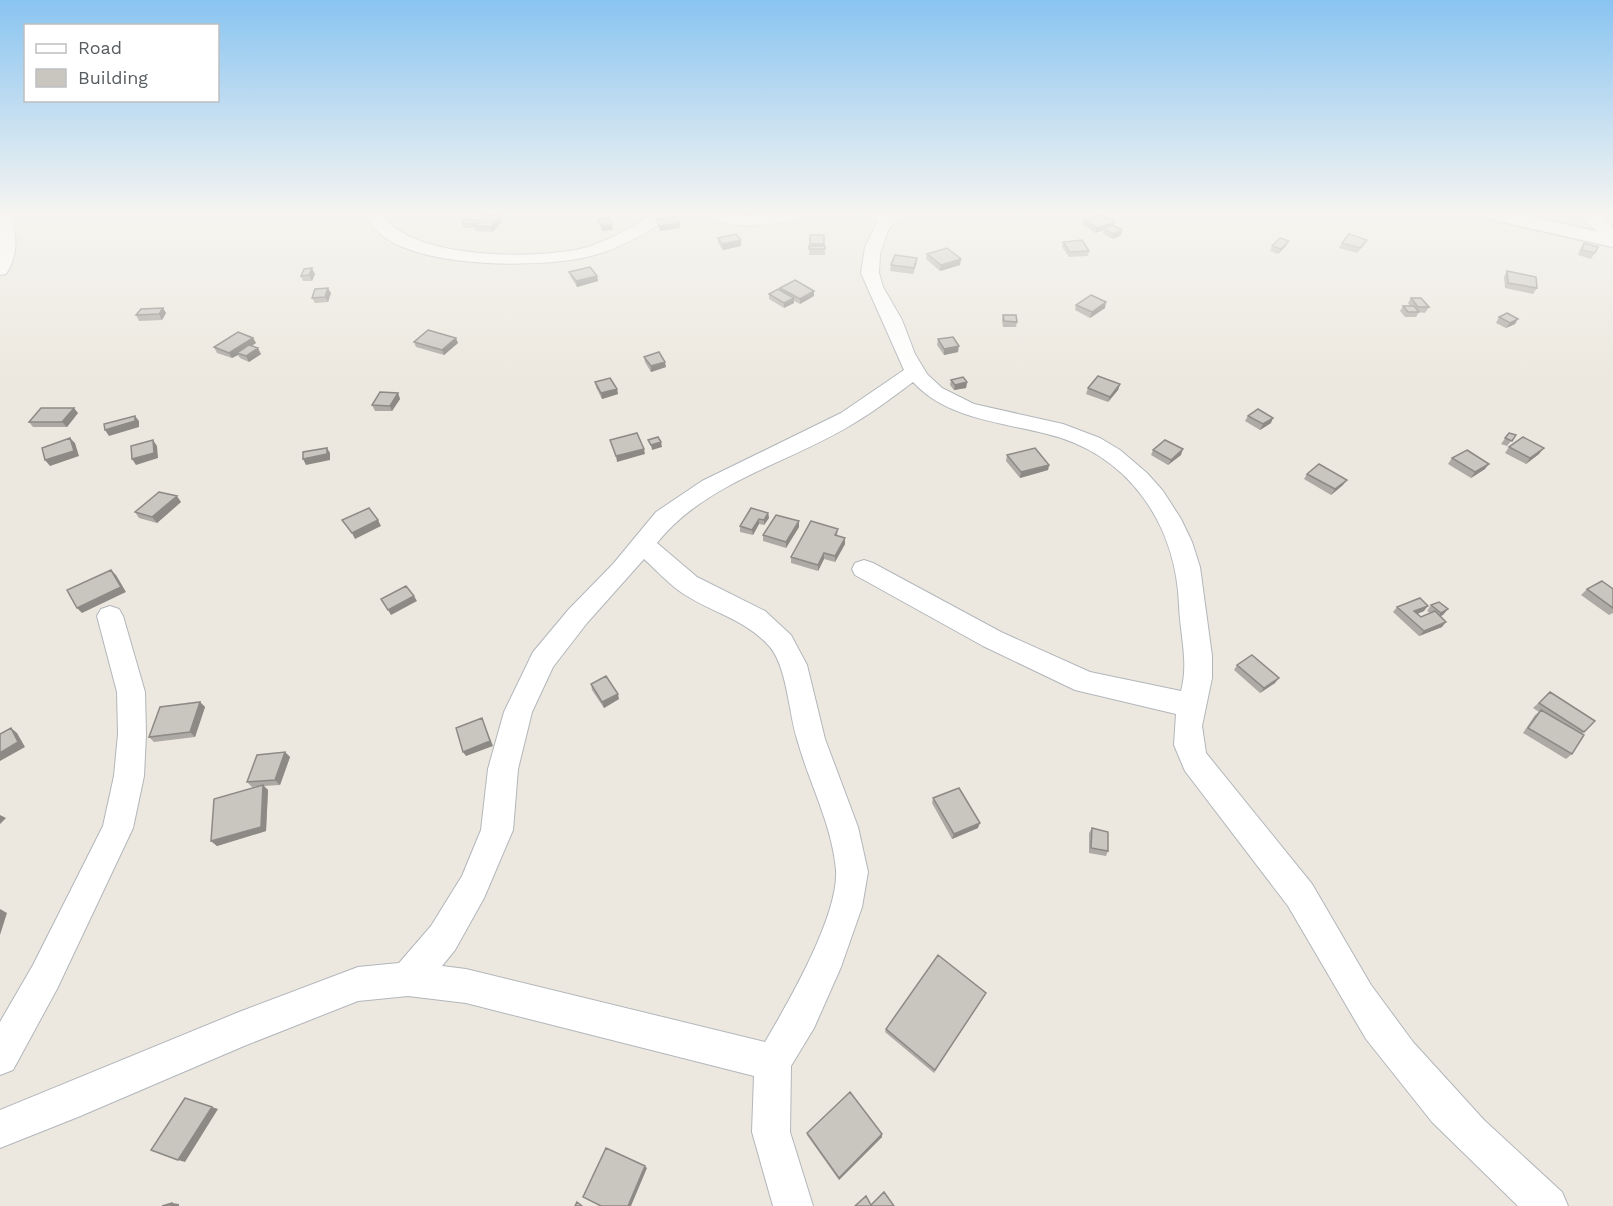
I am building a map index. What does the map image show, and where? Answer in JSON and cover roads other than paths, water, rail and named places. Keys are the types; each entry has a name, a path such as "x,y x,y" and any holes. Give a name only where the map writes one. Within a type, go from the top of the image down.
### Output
{"street":[{"path":"871,268 870,272 895,325 913,373 934,392 979,412 1072,434 1088,441 1117,460 1146,485 1173,524 1183,544 1188,571 1199,656 1198,678 1190,705 1186,734 1192,756 1210,783 1299,894 1332,945 1359,997 1398,1053 1443,1108 1548,1206"},
{"path":"408,979 443,938 473,887 496,830 503,769 518,712 543,660 578,616 644,545 664,518 710,486 848,418 913,373"},
{"path":"644,545 688,584 756,618 782,642 793,665 811,739 843,827 852,872 846,907 830,955 811,995 773,1062 771,1132 793,1206"},
{"path":"864,569 992,639 1085,682 1190,705"},
{"path":"0,1057 45,977 118,828 129,776 132,734 131,692 110,616"},
{"path":"0,1129 239,1030 358,984 408,979 466,986 773,1062"}]}
